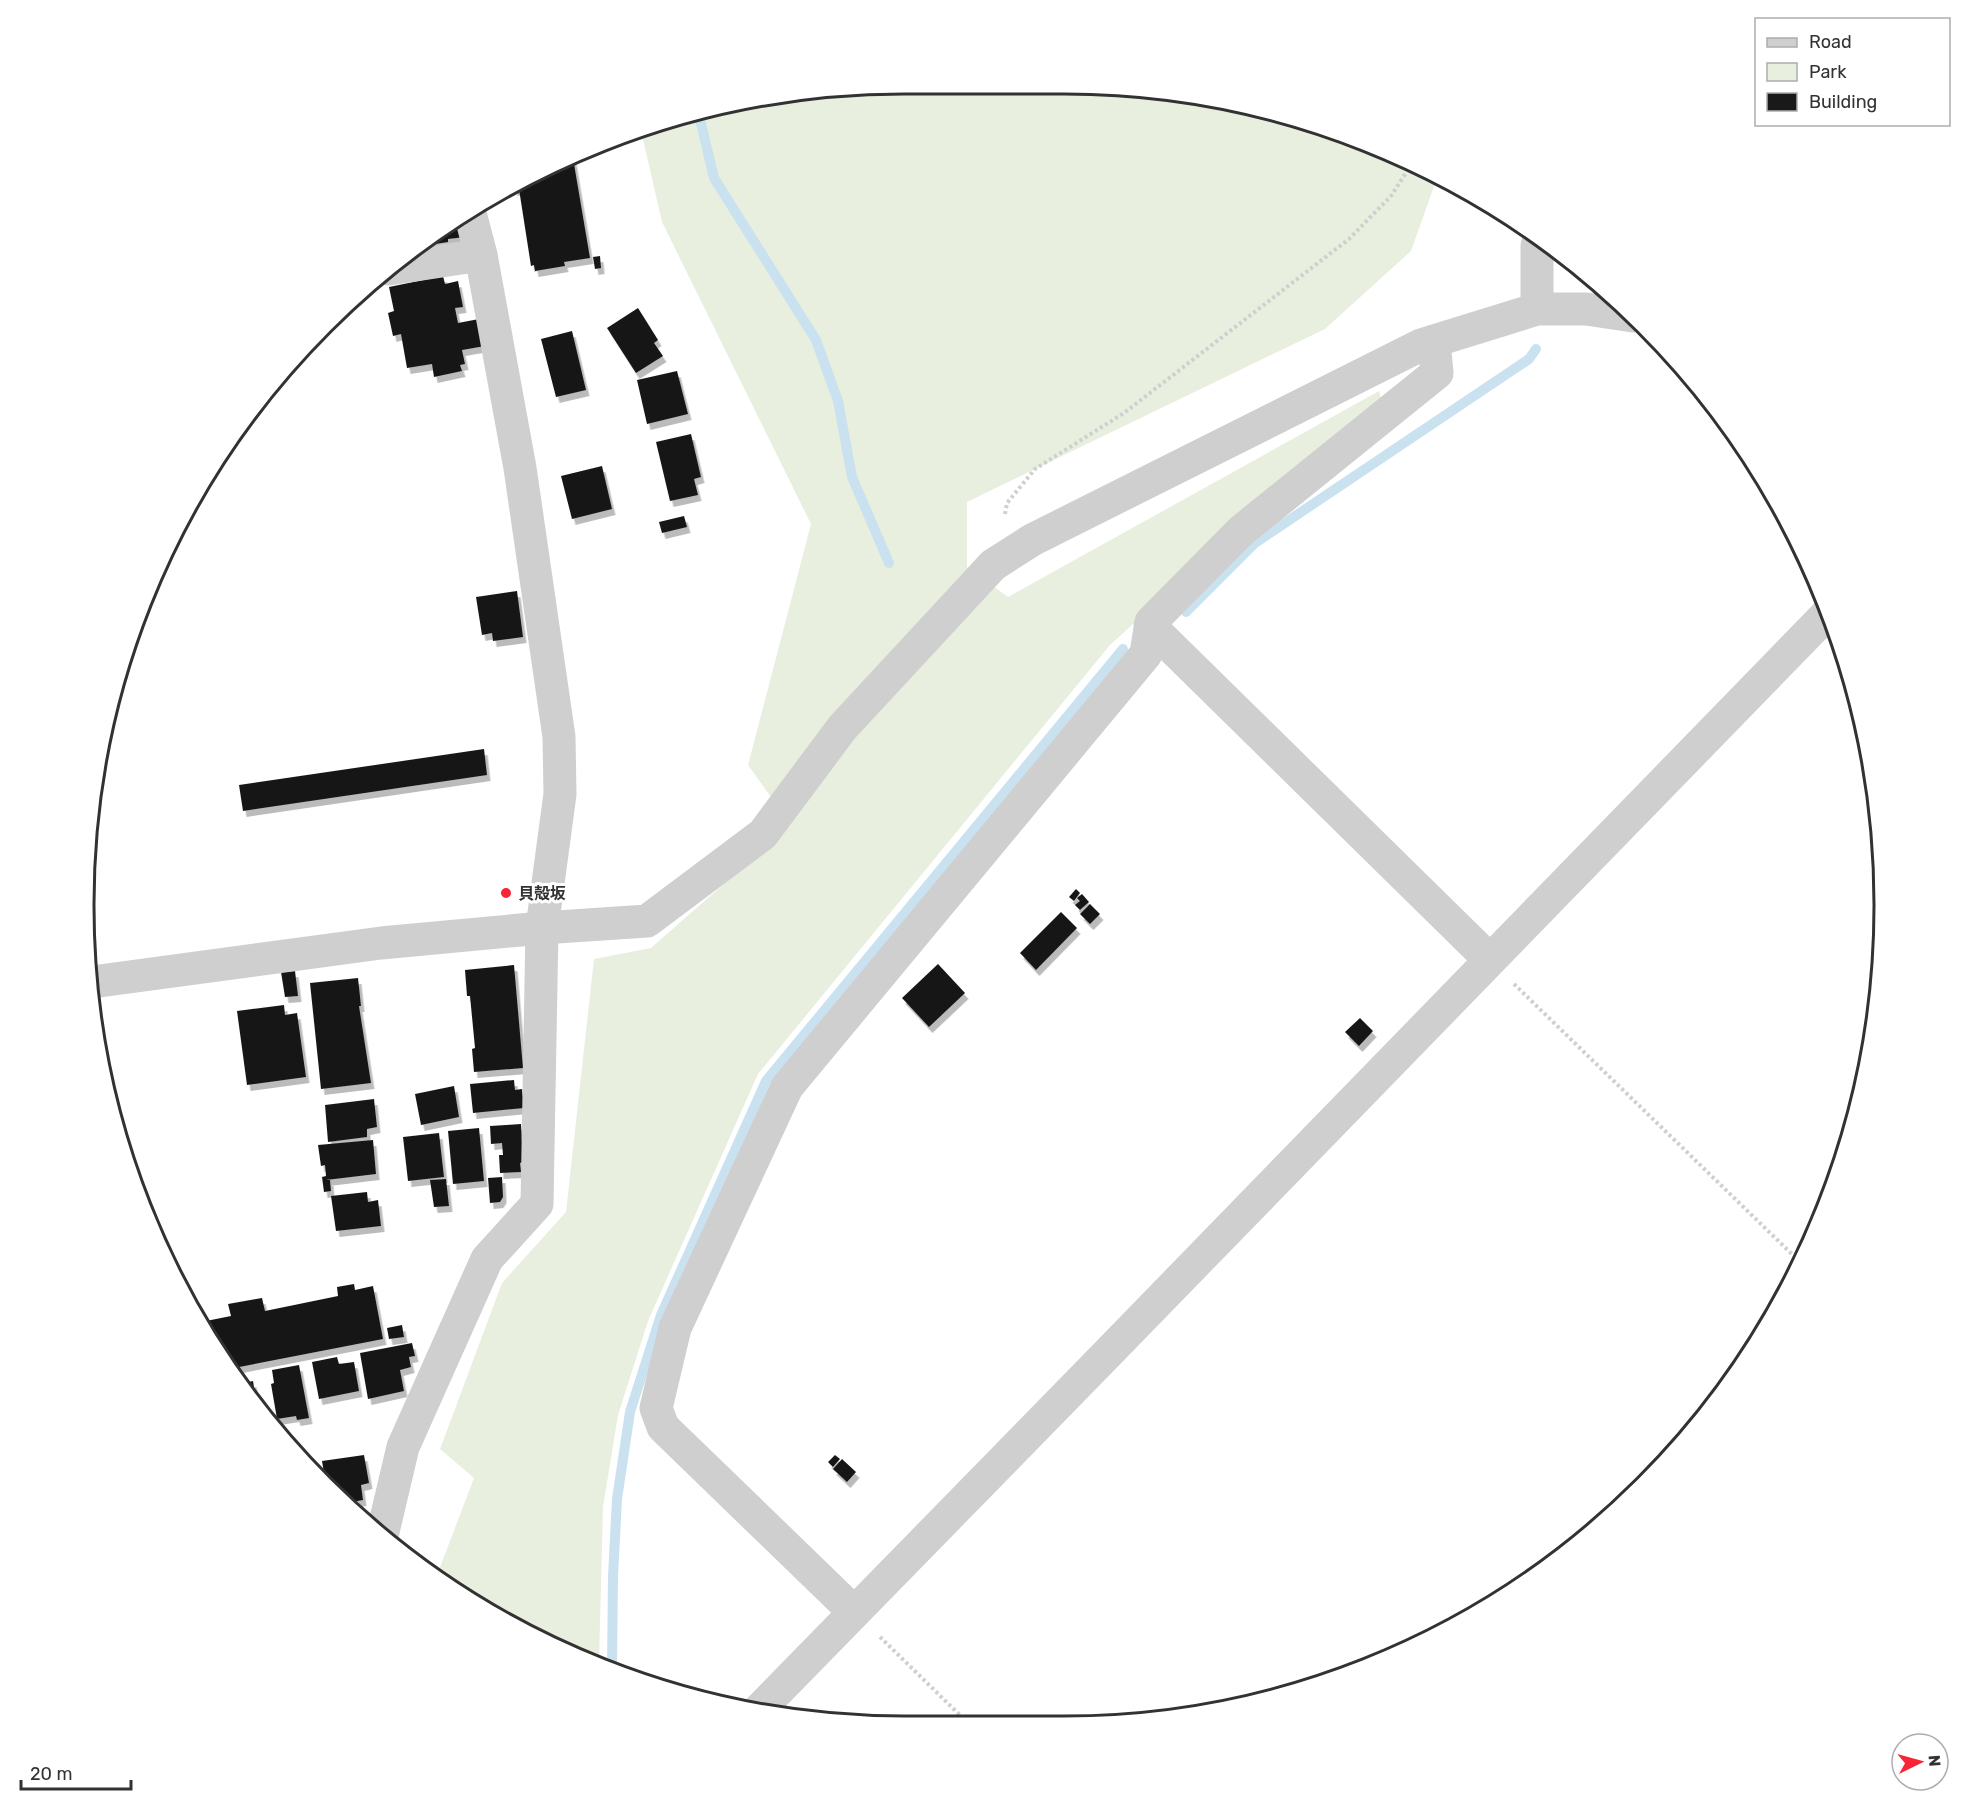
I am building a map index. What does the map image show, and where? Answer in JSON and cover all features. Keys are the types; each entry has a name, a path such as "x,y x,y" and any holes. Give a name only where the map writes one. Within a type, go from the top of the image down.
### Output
{"street":[{"path":"384,1525 402,1447 487,1259 537,1204 542,928 560,794 559,737 520,468 473,220"},
{"path":"1537,248 1537,309"},
{"path":"407,266 481,255"},
{"path":"98,981 381,943 647,921 763,834 842,728 993,565 1032,540 1421,345 1537,309 1586,309 1616,313"},
{"path":"854,1611 663,1427 656,1408 675,1328 787,1087 1146,654 1151,622 1241,531 1437,373 1434,341"},
{"path":"766,1703 1821,620"},
{"path":"1150,626 1490,960"}],"path":[{"path":"1000,561 1001,531 1007,503 1035,469 1124,413 1349,239 1391,196 1407,171"},
{"path":"1490,960 1793,1256"},
{"path":"854,1611 961,1716"}],"green space":[{"path":"1063,94 1169,101 1273,122 1324,138 1373,156 1434,185 1411,251 1325,329 967,502 967,567 1008,597 1379,391 1381,398 1110,645 758,1074 648,1321 618,1415 603,1507 599,1656 500,1607 440,1568 474,1478 440,1449 502,1283 566,1212 594,959 651,948 791,825 748,765 811,524 662,222 643,138 695,122 747,110 799,101 852,96"}],"building":[{"path":"574,165 590,258 564,262 565,266 535,271 534,265 531,266 520,193"},
{"path":"463,226 465,237 448,239 448,242 437,244"},
{"path":"600,256 601,268 595,269 593,257"},
{"path":"443,276 445,284 458,281 463,307 455,308 458,323 479,319 485,346 462,350 465,364 460,365 462,371 434,377 432,364 407,368 401,334 393,336 388,313 394,311 389,287"},
{"path":"638,308 658,340 654,343 663,356 636,373 607,328"},
{"path":"572,331 586,390 556,397 541,339"},
{"path":"677,371 688,414 647,424 637,380"},
{"path":"691,434 701,477 694,479 698,495 670,501 656,442"},
{"path":"602,466 612,509 572,519 561,476"},
{"path":"684,516 687,527 662,533 659,522"},
{"path":"517,591 523,637 493,641 492,633 482,635 476,597"},
{"path":"484,749 487,775 243,811 239,785"},
{"path":"1076,889 1080,893 1074,901 1069,897"},
{"path":"1082,894 1089,902 1080,910 1075,905 1080,901 1077,898"},
{"path":"1090,904 1100,914 1090,924 1080,914"},
{"path":"1061,912 1077,928 1036,970 1020,953"},
{"path":"938,964 965,993 929,1027 902,998"},
{"path":"514,965 523,1068 474,1072 472,1049 475,1048 465,970"},
{"path":"295,971 298,996 285,997 281,972"},
{"path":"358,978 361,1006 359,1006 371,1083 321,1089 310,983"},
{"path":"284,1005 285,1015 297,1013 306,1077 247,1085 237,1011"},
{"path":"1360,1018 1373,1031 1359,1046 1345,1032"},
{"path":"514,1080 515,1090 522,1089 524,1108 473,1113 470,1084"},
{"path":"454,1086 459,1117 421,1125 415,1094"},
{"path":"374,1099 377,1127 367,1129 367,1137 328,1142 325,1105"},
{"path":"521,1124 523,1162 520,1163 521,1172 500,1173 499,1155 503,1155 502,1143 491,1144 490,1126"},
{"path":"479,1128 484,1181 453,1184 448,1131"},
{"path":"439,1133 444,1177 408,1181 403,1137"},
{"path":"373,1140 376,1174 326,1180 330,1180 331,1191 324,1192 322,1177 326,1176 325,1165 321,1166 318,1145"},
{"path":"502,1177 503,1197 500,1202 490,1203 488,1178"},
{"path":"446,1179 449,1206 434,1207 430,1180"},
{"path":"367,1192 368,1202 378,1200 381,1226 336,1231 331,1196"},
{"path":"354,1284 355,1290 373,1286 383,1339 240,1367 209,1320 231,1316 228,1304 262,1298 265,1311 338,1296 337,1287"},
{"path":"402,1325 404,1337 389,1339 387,1328"},
{"path":"412,1343 415,1356 409,1357 411,1367 400,1370 404,1391 368,1399 360,1353"},
{"path":"337,1357 339,1364 354,1362 359,1391 319,1399 312,1362"},
{"path":"299,1365 309,1418 297,1420 296,1416 279,1419 276,1415 271,1384 274,1383 272,1370"},
{"path":"364,1455 369,1483 361,1485 363,1500 357,1501 332,1478 323,1469 322,1461"},
{"path":"835,1455 840,1459 833,1467 828,1462"},
{"path":"842,1459 856,1472 847,1482 833,1469"}],"waterway":[{"path":"700,121 714,178 816,340 838,401 852,477 889,563"},
{"path":"1186,612 1255,543 1529,359 1536,349"},
{"path":"612,1660 617,1499 630,1412 661,1315 766,1081 1123,649"}],"place":[{"name":"貝殻坂","path":"506,893"}]}
